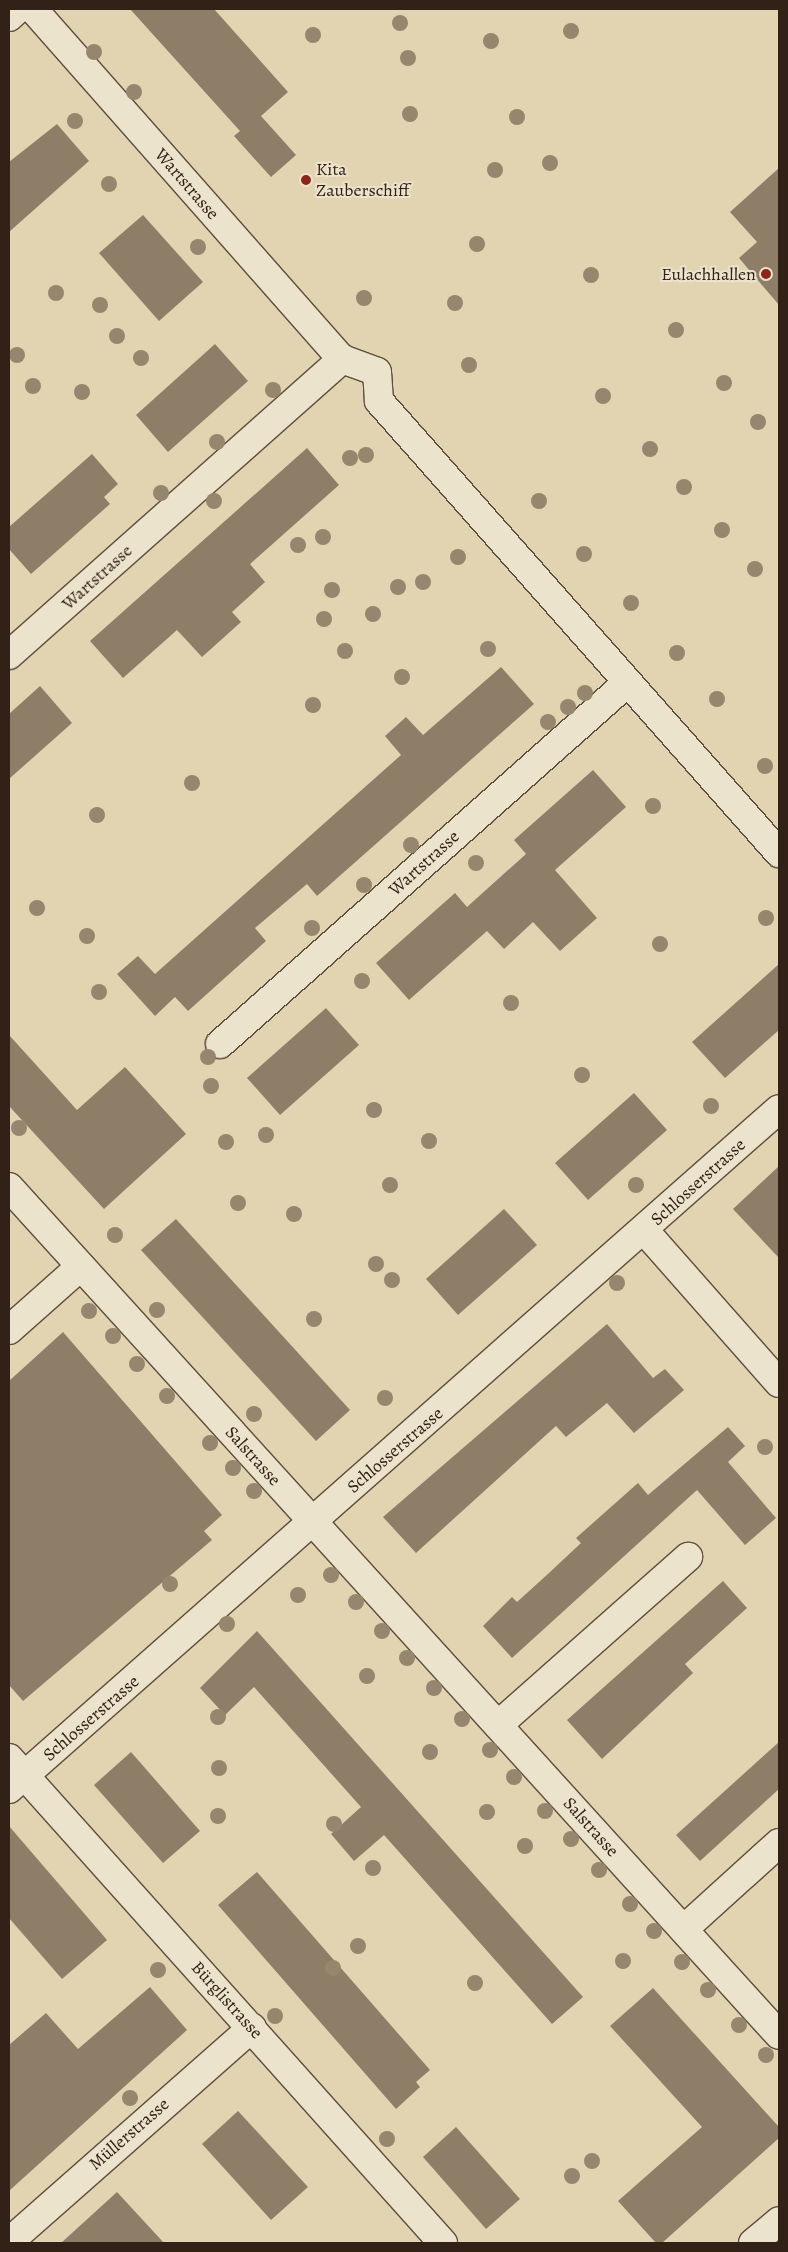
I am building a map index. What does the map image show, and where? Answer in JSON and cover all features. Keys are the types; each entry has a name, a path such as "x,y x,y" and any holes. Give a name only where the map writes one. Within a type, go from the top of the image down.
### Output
{"street":[{"path":"9,17 18,9"},
{"name":"Wartstrasse","path":"33,9 342,359 377,372 379,401 779,853"},
{"name":"Wartstrasse","path":"9,655 342,359"},
{"name":"Wartstrasse","path":"220,1044 628,682"},
{"name":"Schlosserstrasse","path":"14,1774 313,1522 779,1109"},
{"name":"Salstrasse","path":"9,1187 779,2035"},
{"path":"644,1230 779,1383"},
{"path":"9,1330 81,1266"},
{"path":"498,1725 688,1557"},
{"name":"Bürglistrasse","path":"14,1774 252,2028 443,2243"},
{"path":"684,1929 779,1843"},
{"name":"Müllerstrasse","path":"9,2242 252,2028"},
{"path":"753,2243 779,2221"}],"building":[{"path":"130,9 214,9 288,92 261,116 296,155 271,177 234,136 240,131"},
{"path":"57,124 89,161 9,232 9,162"},
{"path":"779,168 779,305 739,258 757,242 730,212"},
{"path":"143,215 203,282 159,321 99,253"},
{"path":"215,344 248,381 168,452 136,415"},
{"path":"307,448 339,485 250,564 265,582 232,612 241,622 202,657 177,630 123,678 90,641"},
{"path":"92,454 118,484 104,497 110,504 31,574 9,549 9,527"},
{"path":"501,667 534,704 317,896 307,884 255,928 266,941 188,1011 175,997 155,1016 117,974 138,956 155,974 401,755 385,736 406,717 423,735"},
{"path":"40,686 72,723 9,779 9,714"},
{"path":"593,770 626,807 555,870 597,918 560,951 533,922 504,949 487,931 409,1000 376,963 455,893 467,907 526,854 514,840"},
{"path":"779,964 779,1030 725,1078 692,1042"},
{"path":"326,1008 359,1045 280,1115 247,1078"},
{"path":"9,1035 77,1110 125,1067 186,1134 104,1209 9,1106"},
{"path":"634,1093 667,1130 588,1200 555,1163"},
{"path":"779,1166 779,1258 733,1209"},
{"path":"504,1209 537,1245 458,1315 426,1279"},
{"path":"176,1219 350,1410 316,1441 141,1250"},
{"path":"607,1324 653,1378 665,1369 684,1390 634,1433 607,1403 566,1437 556,1426 416,1553 383,1517"},
{"path":"63,1332 222,1515 204,1531 212,1540 23,1701 9,1685 9,1381"},
{"path":"728,1427 745,1446 728,1462 776,1518 745,1545 697,1490 512,1658 483,1626 512,1597 517,1602 549,1573 581,1543 576,1538 638,1483 648,1495"},
{"path":"723,1581 747,1608 685,1664 693,1673 602,1759 567,1720"},
{"path":"257,1631 583,1997 552,2024 384,1835 354,1861 331,1834 361,1807 254,1687 225,1715 200,1688"},
{"path":"779,1742 779,1789 700,1861 676,1835"},
{"path":"131,1752 200,1831 163,1863 94,1785"},
{"path":"9,1826 107,1940 62,1979 9,1918"},
{"path":"257,1872 430,2070 416,2082 420,2087 396,2109 218,1905"},
{"path":"150,1987 187,2030 9,2191 9,2045 46,2013 78,2049"},
{"path":"653,1988 779,2127 779,2138 662,2243 656,2243 618,2201 702,2127 610,2026"},
{"path":"238,2111 308,2187 271,2220 202,2144"},
{"path":"456,2127 520,2199 486,2229 423,2157"},
{"path":"117,2192 164,2243 61,2243"}],"place":[{"name":"Kita Zauberschiff","path":"306,180"},
{"name":"Eulachhallen","path":"766,274"}]}
